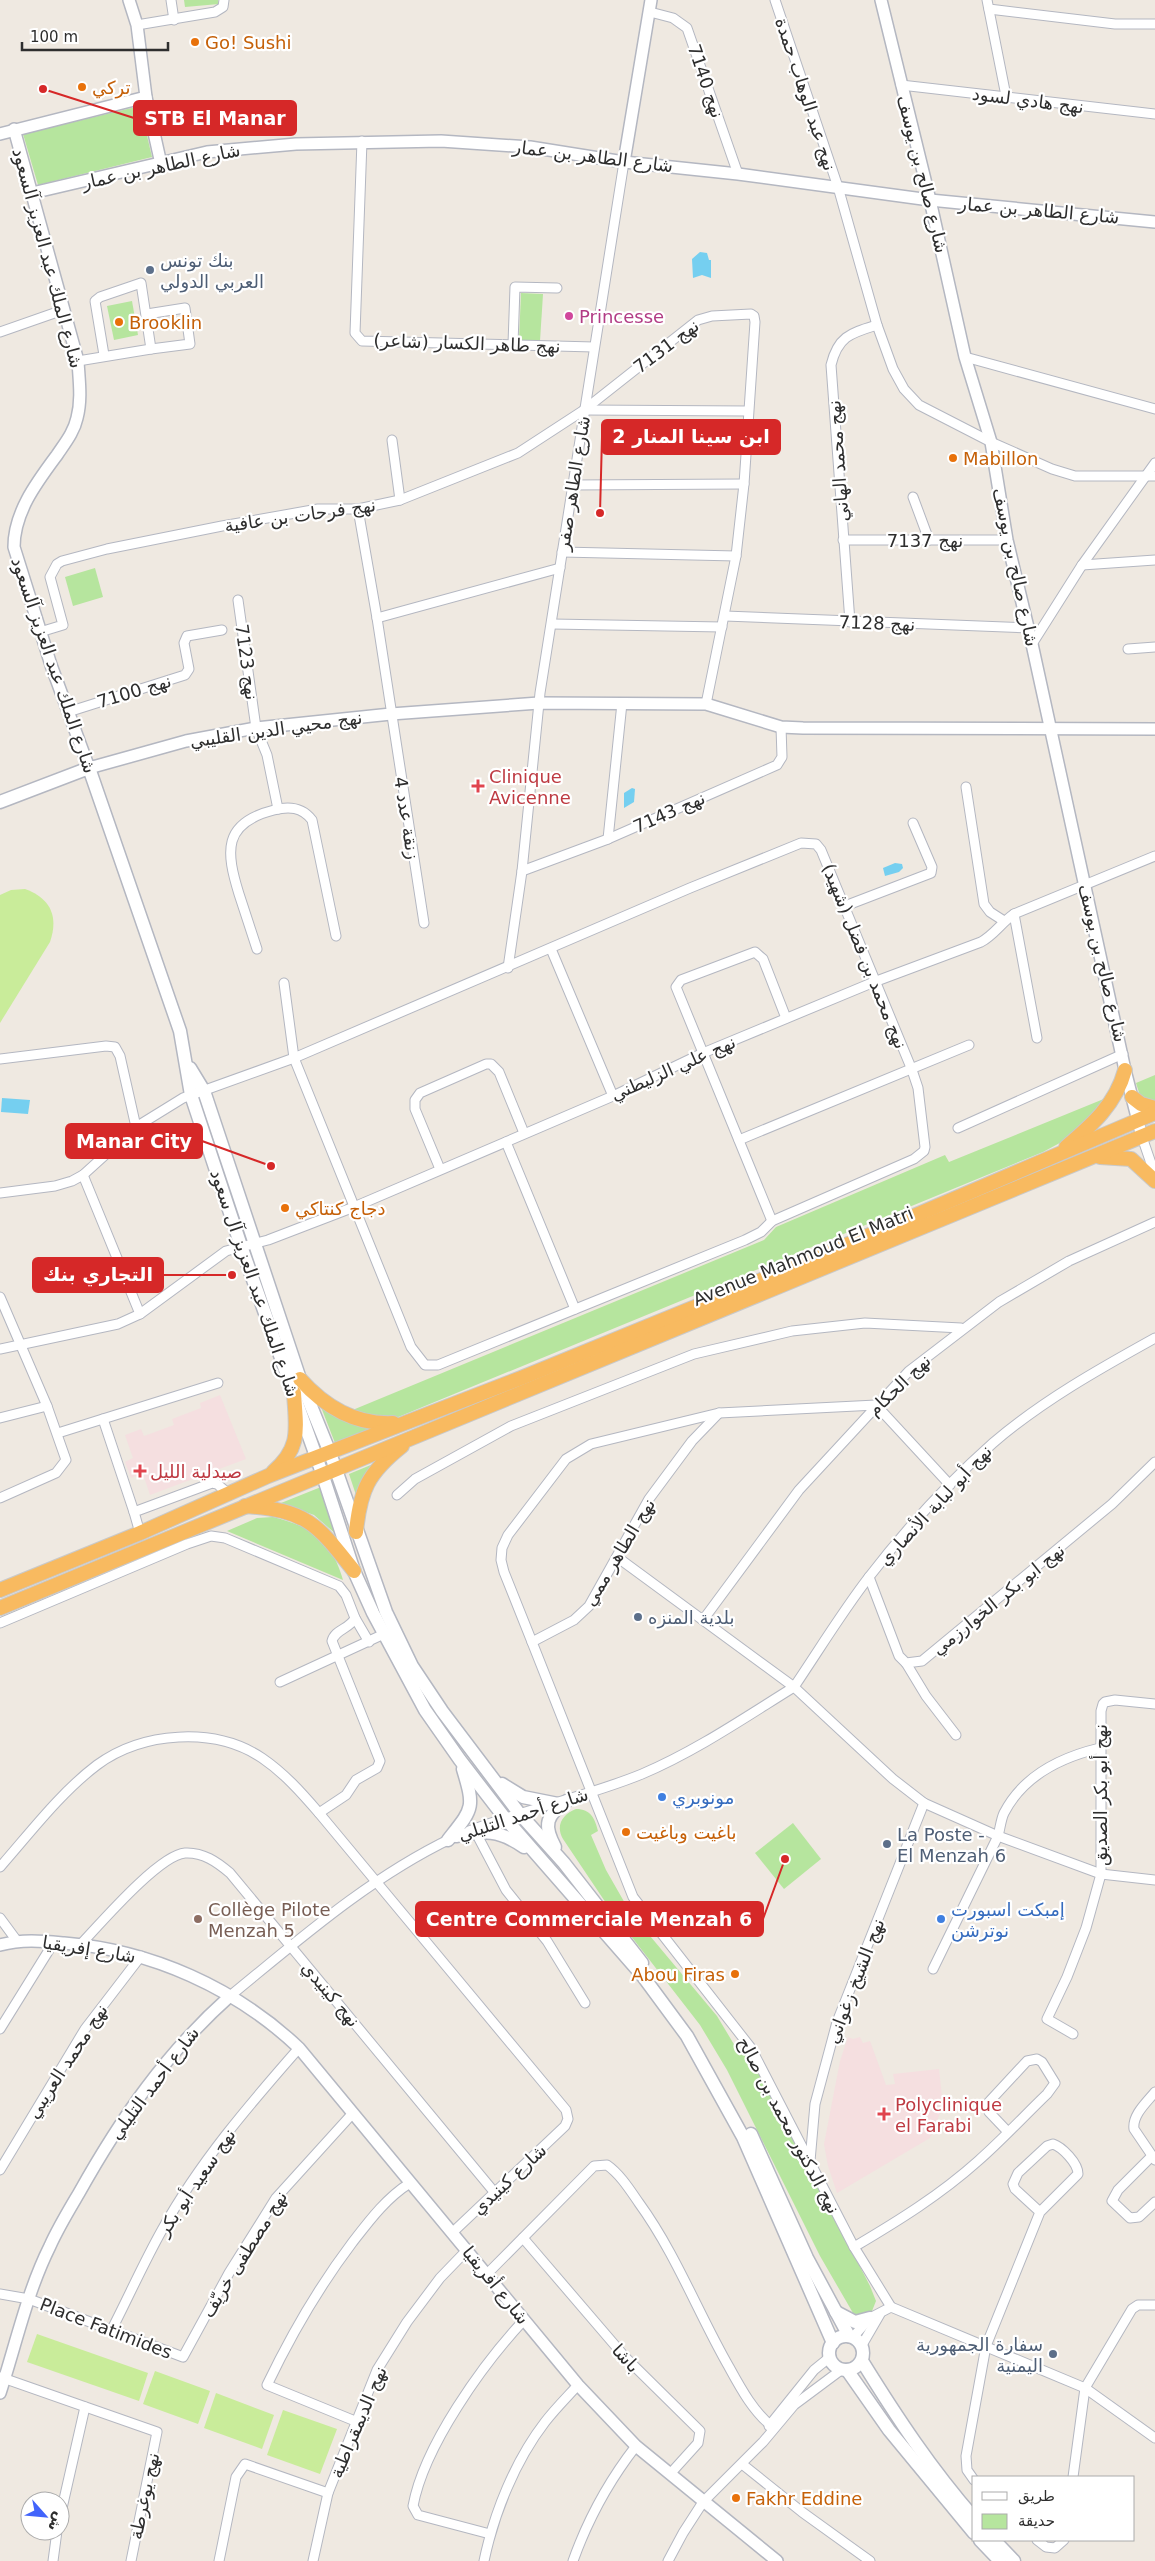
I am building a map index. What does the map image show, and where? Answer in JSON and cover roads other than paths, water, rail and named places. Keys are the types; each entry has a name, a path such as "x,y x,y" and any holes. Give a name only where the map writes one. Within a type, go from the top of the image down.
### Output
{"highway":[{"path":"1053,1157 1085,1131 1111,1103 1118,1092 1125,1070"},
{"path":"1132,1097 1141,1104 1155,1108"},
{"name":"Avenue Mahmoud El Matri","path":"268,1476 556,1364 825,1254 1155,1113"},
{"name":"Avenue Mahmoud El Matri","path":"0,1608 242,1506 1149,1134"},
{"path":"1092,1157 1131,1159 1155,1181"},
{"path":"300,1379 320,1400 357,1420 372,1424 402,1423"},
{"path":"0,1590 140,1533 268,1476 286,1461 293,1450 296,1430 294,1393"},
{"path":"356,1532 358,1505 368,1482 388,1457 414,1436"},
{"path":"242,1506 274,1508 306,1519 331,1542 354,1571"}],"main road":[{"name":"نهج محيي الدين القليبي","path":"0,802 89,768"},
{"name":"شارع الملك عبد العزيز آلسعود","path":"89,768 172,1008 186,1061"},
{"name":"نهج محيي الدين القليبي","path":"0,810 47,784"},
{"name":"شارع الملك عبد العزيز آل سعود","path":"186,1061 204,1092 300,1379 330,1453 329,1471"},
{"name":"شارع الملك عبد العزيز آل سعود","path":"186,1061 190,1095 241,1246 317,1458 329,1471"},
{"path":"329,1471 356,1532 386,1612 412,1666 442,1712 519,1813 564,1863 693,2032 750,2131 807,2258 834,2310 855,2340 862,2361 899,2421 928,2463 972,2516"},
{"path":"329,1471 354,1571 384,1634 425,1710 460,1760 504,1817 642,1975 687,2036 743,2137 833,2343"},
{"path":"452,1838 471,1808 470,1792 460,1760"},
{"path":"494,1778 523,1797 562,1802"},
{"path":"562,1802 553,1812 548,1824 548,1831 564,1863"},
{"path":"452,1838 476,1833 492,1832 503,1834 544,1863"},
{"path":"834,2310 854,2322 876,2315"},
{"path":"855,2340 838,2338 833,2343 830,2357 834,2365 844,2370 889,2430 972,2531"},
{"path":"844,2370 858,2366 862,2361"},
{"path":"981,2541 1000,2561"},
{"path":"995,2541 1014,2561"}],"street":[{"path":"129,0 137,25 146,97 161,164"},
{"path":"171,0 174,20"},
{"path":"137,25 174,20 219,10 224,0"},
{"name":"نهج عبد الوهاب حمدة","path":"775,0 838,187 877,326 904,389 919,405 991,442 1052,469 1075,476 1150,476"},
{"name":"شارع صالح بن يوسف","path":"881,0 930,200 965,357 991,442 1007,540 1029,628 1137,1122 1149,1134"},
{"path":"1006,96 988,4 1115,24 1155,24"},
{"name":"شارع الطاهر صفر","path":"508,968 522,871 539,703 594,347 651,6"},
{"name":"نهج 7140","path":"651,6 674,18 687,28 738,174"},
{"name":"نهج هادي لسود","path":"901,85 1155,114"},
{"path":"0,134 146,97"},
{"name":"شارع الملك عبد العزيز آلسعود","path":"14,129 78,361 80,400 77,420 69,437 32,491 15,527 16,556 40,632 89,768"},
{"name":"شارع الطاهر بن عمار","path":"32,193 207,152 362,141 442,141 530,147 624,162 738,174 930,200 1155,222"},
{"name":"نهج طاهر الكسار (شاعر)","path":"362,141 355,333 358,338 362,341 594,347"},
{"path":"104,355 94,305 96,299 141,283 151,349"},
{"path":"513,344 516,287 557,288"},
{"path":"78,361 104,355 190,344 185,308 147,314"},
{"path":"0,332 63,310"},
{"name":"نهج 7131","path":"584,410 698,320 712,316 747,313 754,316 755,322 748,411"},
{"name":"نهج محمد الهاني","path":"850,622 831,365 835,350 842,340 856,332 877,326"},
{"path":"965,357 1155,409"},
{"path":"584,410 748,411 744,484 736,556 706,704"},
{"name":"نهج فرحات بن عافية","path":"40,632 63,625 50,577 57,564 62,561 107,549 294,513 318,509 358,509 400,500 518,454 584,410"},
{"path":"392,440 400,500"},
{"path":"1032,644 1082,565 1150,476 1155,463"},
{"path":"572,485 744,484"},
{"path":"913,497 930,540"},
{"name":"زنقة عدد 4","path":"358,509 378,618 424,923"},
{"name":"نهج 7137","path":"843,540 1007,540"},
{"path":"562,552 736,556"},
{"path":"1082,565 1155,560"},
{"path":"378,618 560,568"},
{"name":"نهج 7123","path":"238,600 256,728 267,755 278,809"},
{"name":"نهج 7128","path":"725,616 1029,628"},
{"path":"552,624 722,627"},
{"name":"نهج 7100","path":"68,712 185,675 189,669 184,643 187,636 222,630"},
{"path":"1128,649 1155,647"},
{"name":"نهج محيي الدين القليبي","path":"89,768 177,743 256,728 391,714 539,703 706,704 781,727 1155,729"},
{"path":"608,839 622,703"},
{"name":"نهج 7143","path":"522,871 608,839 777,765 782,757 781,727"},
{"path":"966,787 984,904 990,912 1004,921"},
{"path":"258,949 234,875 229,853 234,836 239,829 262,813 278,809 297,808 305,812 312,820 336,936"},
{"path":"845,906 931,873 932,867 914,823"},
{"name":"نهج محمد بن فضل (شهيد)","path":"354,1207 412,1347 425,1366 438,1365 745,1240 760,1232 772,1221 919,1156 925,1147 918,1088 912,1070 874,982 845,906 821,850 816,844 801,843 551,949"},
{"name":"نهج علي الزليطني","path":"0,1349 89,1332 118,1324 140,1314 226,1251 255,1244 354,1207 613,1096 703,1053 874,982 982,942 990,937 1004,921 1014,914 1155,856"},
{"path":"1014,914 1036,1038"},
{"path":"0,1192 55,1186 83,1175 136,1127 172,1103 294,1058 551,949 613,1096"},
{"path":"772,1221 676,992 681,980 755,952 763,959 786,1018"},
{"path":"284,983 294,1058 354,1207"},
{"path":"738,1140 969,1045"},
{"path":"0,1059 106,1046 115,1047 120,1056 136,1127"},
{"path":"958,1128 1123,1054"},
{"path":"440,1169 415,1109 414,1100 420,1093 486,1064 491,1064 499,1072 524,1134"},
{"path":"1149,1134 1155,1175"},
{"path":"506,1142 575,1309"},
{"path":"83,1175 140,1314"},
{"name":"نهج الحكام","path":"704,1620 799,1490 909,1371 961,1328 1034,1280 1108,1242 1155,1222"},
{"path":"0,1297 58,1433 66,1460 61,1469 0,1498"},
{"path":"397,1495 422,1475 511,1426 694,1354 792,1331 856,1324 961,1328"},
{"name":"نهج أبو لبابة الأنصاري","path":"794,1686 868,1578 950,1485 993,1443 1076,1383 1155,1338"},
{"path":"58,1433 218,1383"},
{"path":"592,1792 501,1560 502,1548 508,1535 566,1459 580,1449 604,1440 719,1413 876,1405 950,1485"},
{"path":"0,1418 47,1406"},
{"name":"نهج الطاهر ممي","path":"532,1642 565,1626 582,1613 595,1596 618,1558 649,1499 692,1442 719,1413"},
{"path":"103,1419 140,1533"},
{"name":"نهج ابو بكر الخوارزمي","path":"906,1663 922,1661 950,1639 1112,1504 1155,1462"},
{"path":"134,1512 212,1484 217,1484 229,1494"},
{"path":"0,1623 187,1544 211,1536 238,1542 334,1584 346,1595 355,1618 369,1642"},
{"path":"618,1558 794,1686 864,1752 924,1803 998,1836 1101,1874 1155,1880"},
{"path":"868,1578 898,1656 906,1663 926,1696 956,1735"},
{"path":"319,1813 346,1795 356,1780 377,1768 380,1761 364,1717 337,1658 332,1637 352,1624 355,1618"},
{"path":"280,1682 337,1658 384,1634"},
{"name":"شارع أحمد التليلي","path":"0,2393 2,2377 49,2246 124,2119 164,2063 196,2026 291,1946 375,1880 424,1851 504,1817 592,1792 688,1754 794,1686"},
{"name":"نهج أبو بكر الصديق","path":"1073,2034 1047,2020 1067,1977 1086,1928 1101,1874 1101,1710 1105,1702 1155,1704"},
{"path":"0,1867 74,1785 96,1766 130,1746 159,1739 184,1737 231,1744 254,1753 281,1772 319,1813 375,1880"},
{"path":"933,1969 998,1836 1003,1814 1022,1790 1038,1774 1066,1758 1100,1748"},
{"name":"نهج الدكتور محمد بن صالح","path":"592,1792 633,1897 751,2048 854,2247 891,2307"},
{"name":"نهج الشيخ زغواني","path":"810,2164 815,2104 837,2022 924,1803"},
{"path":"476,1833 506,1890 547,1941 585,2003"},
{"name":"نهج كينيدي","path":"81,1944 119,1904 164,1863 185,1853 209,1857 220,1864 291,1946 495,2193"},
{"name":"شارع كينيدي","path":"375,1880 558,2099 568,2115 565,2126 453,2232"},
{"path":"0,1918 17,1940"},
{"name":"شارع إفريقيا","path":"0,1945 17,1940 81,1944 141,1956 170,1966 230,1996"},
{"path":"0,2029 54,1942"},
{"name":"نهج محمد العريبي","path":"0,2170 80,2036 141,1956"},
{"name":"شارع أفريقيا","path":"230,1996 270,2023 299,2048 488,2273 578,2385 636,2446 774,2560"},
{"name":"نهج سعيد أبو بكر","path":"112,2329 161,2231 197,2174 237,2120 299,2048"},
{"path":"854,2247 912,2213 947,2187 978,2161 1008,2132 1047,2094 1055,2083 1042,2062 1037,2059 1027,2061 988,2103 989,2112 1008,2132"},
{"path":"1155,2092 1140,2111 1134,2124 1134,2129 1154,2158 1118,2190 1112,2201 1130,2218 1139,2217 1155,2202"},
{"name":"نهج مصطفى خريّف","path":"183,2357 229,2273 276,2198 353,2113"},
{"path":"972,2477 967,2470 966,2456 986,2346 1040,2212 1078,2174 1077,2166 1058,2146 1052,2144 1047,2146 1018,2173 1013,2184 1040,2212"},
{"path":"488,2273 594,2166 600,2164 611,2168 651,2219 677,2265 736,2380 749,2400 772,2427"},
{"path":"355,2421 267,2385 288,2341 324,2280 381,2207 397,2191 410,2182"},
{"name":"باشا","path":"523,2238 625,2357 700,2430 698,2443 670,2474"},
{"name":"نهج الديمقراطية","path":"313,2561 328,2493 355,2421 377,2370 407,2322 440,2278 468,2249"},
{"name":"Place Fatimides","path":"0,2294 29,2298 183,2357"},
{"path":"1074,2476 1085,2388 1132,2309 1138,2305 1155,2306"},
{"path":"855,2340 876,2315 891,2307 1085,2388 1155,2438"},
{"path":"490,2534 418,2515 413,2506 417,2488 446,2427 505,2340 524,2320"},
{"path":"668,2561 682,2532 703,2502 763,2442 814,2370 830,2357"},
{"path":"772,2427 794,2405 844,2370"},
{"path":"2,2377 85,2406 66,2491"},
{"path":"484,2561 490,2534 526,2450 545,2421 578,2385"},
{"name":"نهج يوغرطة","path":"85,2406 157,2432 131,2561"},
{"path":"573,2561 597,2504 615,2473 636,2446"},
{"path":"219,2561 236,2477 245,2464 328,2493"},
{"path":"742,2464 802,2512 870,2561"},
{"path":"53,2561 56,2541"},
{"path":"1038,2541 1046,2547 1061,2544"}],"water":[{"path":"700,252 707,253 709,260 711,260 711,278 702,275 693,278 692,259"},
{"path":"632,788 635,789 634,802 624,808 624,793"},
{"path":"895,863 902,864 903,868 899,872 885,876 883,868"},
{"path":"2,1098 30,1100 28,1114 1,1112"}],"place":[{"name":"Go! Sushi","path":"195,42"},
{"name":"تركي","path":"82,87"},
{"name":"STB El Manar","path":"43,89"},
{"name":"بنك تونس العربي الدولي","path":"150,270"},
{"name":"Princesse","path":"569,316"},
{"name":"Brooklin","path":"119,322"},
{"name":"Mabillon","path":"953,458"},
{"name":"ابن سينا المنار 2","path":"600,513"},
{"name":"Clinique Avicenne","path":"478,786"},
{"name":"Manar City","path":"271,1166"},
{"name":"دجاج كنتاكي","path":"285,1208"},
{"name":"التجاري بنك","path":"232,1275"},
{"name":"صيدلية الليل","path":"140,1471"},
{"name":"بلدية المنزه","path":"638,1617"},
{"name":"مونوبري","path":"662,1797"},
{"name":"باغيت وباغيت","path":"626,1832"},
{"name":"La Poste - El Menzah 6","path":"887,1844"},
{"name":"Centre Commerciale Menzah 6","path":"785,1859"},
{"name":"Collège Pilote Menzah 5","path":"198,1919"},
{"name":"إمبكت اسبورت نوترشن","path":"941,1919"},
{"name":"Abou Firas","path":"735,1974"},
{"name":"Polyclinique el Farabi","path":"884,2114"},
{"name":"سفارة الجمهورية اليمنية","path":"1053,2354"},
{"name":"Fakhr Eddine","path":"736,2498"}]}
